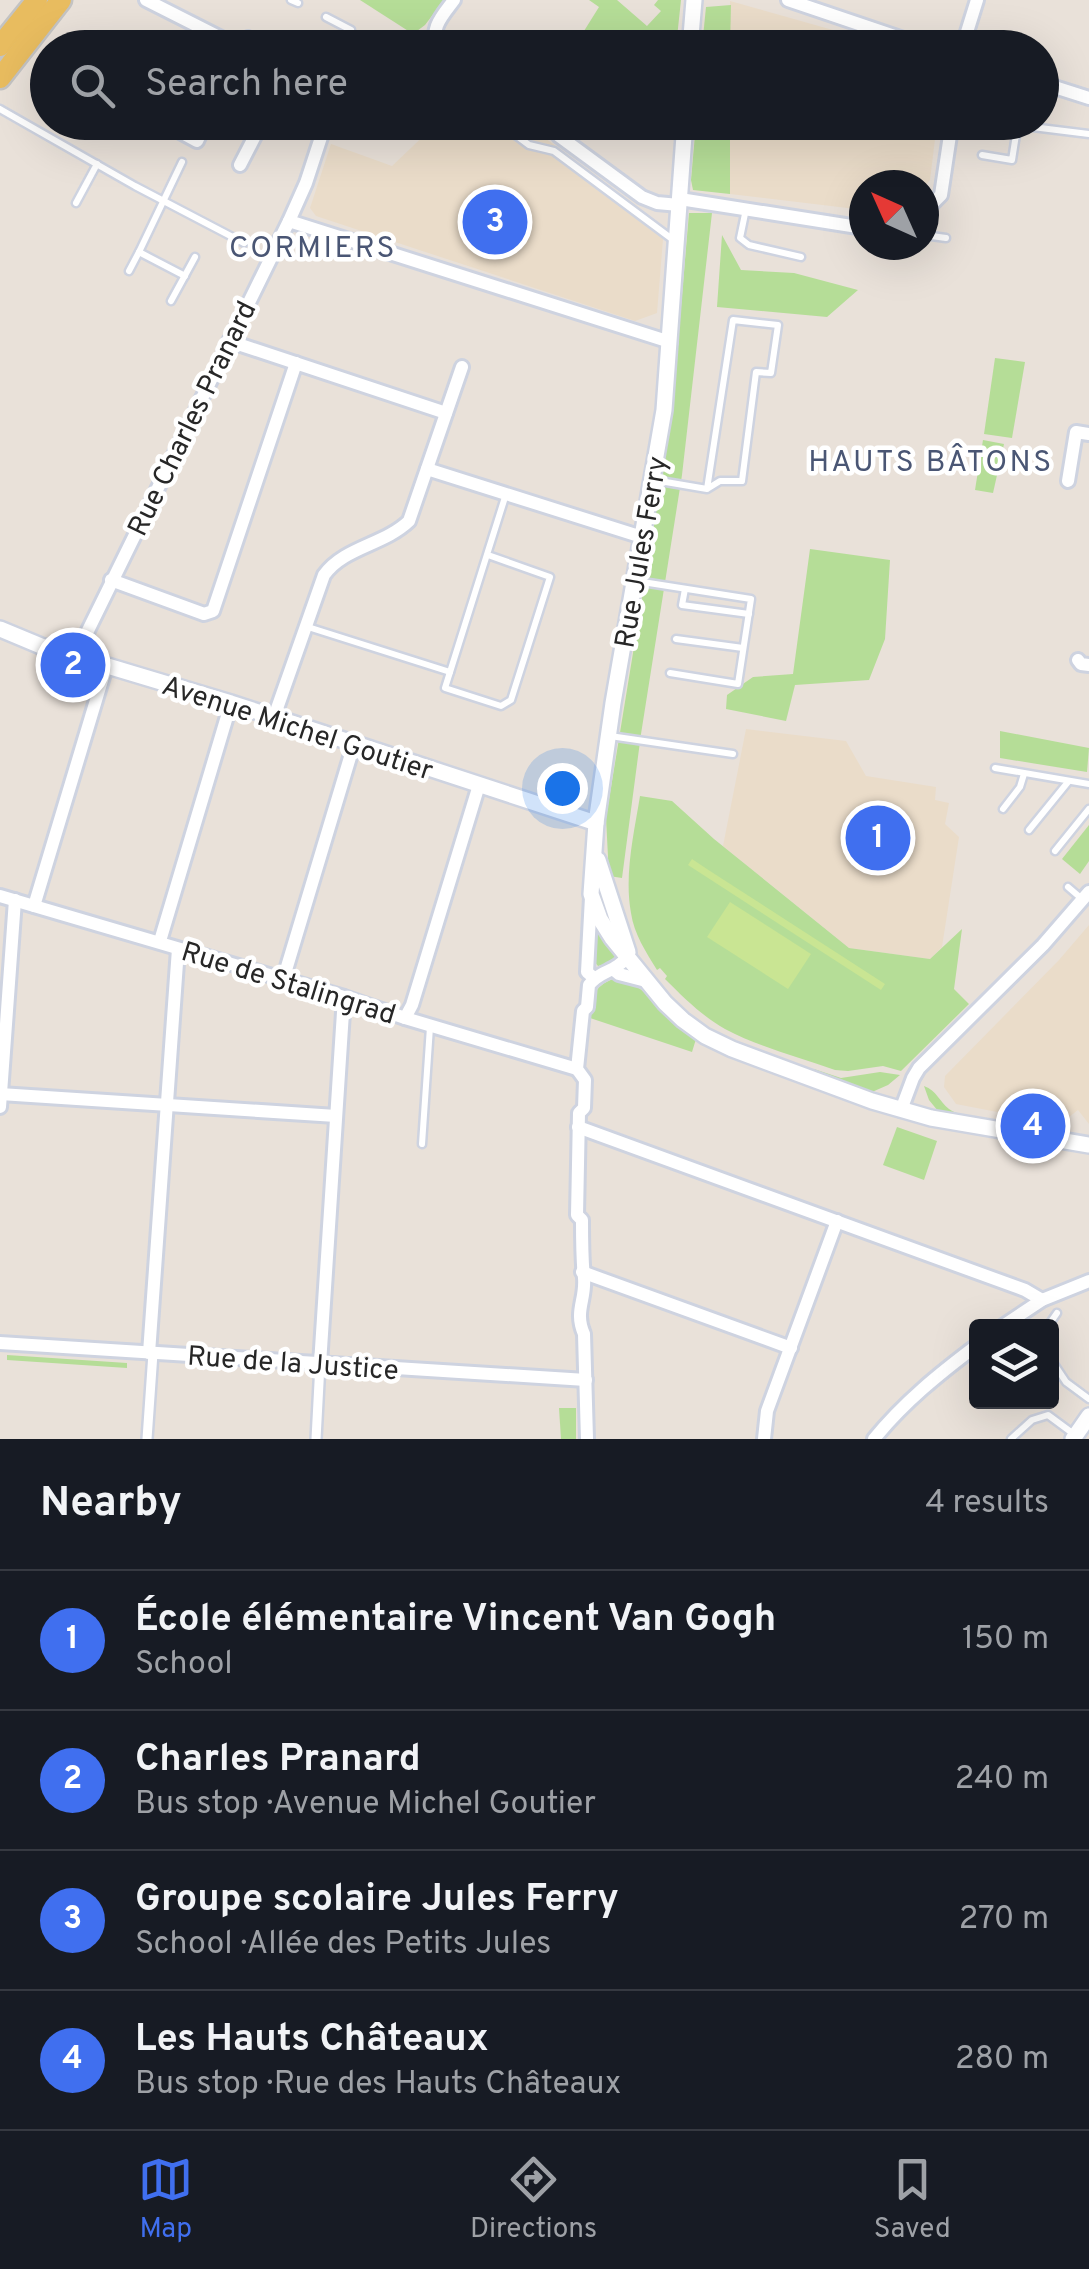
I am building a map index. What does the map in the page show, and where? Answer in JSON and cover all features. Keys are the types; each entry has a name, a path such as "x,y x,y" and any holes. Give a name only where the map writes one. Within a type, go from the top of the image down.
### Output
{"main road":[{"path":"0,46 36,0"},
{"path":"38,30 61,0"},
{"path":"0,78 30,40"}],"street":[{"path":"146,0 206,30"},
{"path":"435,30 454,0"},
{"path":"692,30 694,0"},
{"path":"788,0 877,30"},
{"path":"968,30 977,0"},
{"path":"1059,88 1089,98"},
{"path":"240,165 253,140"},
{"name":"Rue Charles Pranard","path":"75,657 289,221 320,140"},
{"path":"564,140 642,198 656,203 679,202 849,226"},
{"name":"Rue Jules Ferry","path":"587,1439 584,1334 578,1312 583,1295 582,1220 577,1215 578,1127 579,1113 584,1108 585,1080 577,1069 583,1011 591,982 588,972 596,823 664,410 684,140"},
{"path":"939,200 949,140"},
{"path":"289,221 670,342"},
{"path":"229,340 446,413"},
{"path":"111,580 204,614 213,611 296,363"},
{"path":"274,717 324,575 332,563 404,526 414,510 462,367"},
{"path":"1068,481 1076,432 1089,434"},
{"path":"427,469 642,537"},
{"name":"Avenue Michel Goutier","path":"0,629 75,657 231,703 596,823"},
{"path":"34,906 106,667"},
{"path":"160,942 231,703"},
{"path":"283,980 354,744"},
{"path":"406,1018 479,784"},
{"path":"594,847 628,956"},
{"path":"591,894 612,938 646,981 705,1036 901,1110 1089,1145"},
{"name":"Rue de Stalingrad","path":"0,896 344,996 577,1069"},
{"path":"901,1110 919,1068 1043,946 1086,896"},
{"path":"0,1107 15,900"},
{"path":"147,1439 178,949"},
{"path":"591,982 614,970 628,956"},
{"path":"614,970 646,981"},
{"path":"316,1439 344,996"},
{"path":"0,1094 336,1116"},
{"path":"578,1127 1026,1290 1042,1300"},
{"path":"764,1439 768,1411 838,1221"},
{"path":"582,1272 791,1348"},
{"path":"1014,1319 1042,1300 1089,1281"},
{"name":"Rue de la Justice","path":"0,1342 586,1380"},
{"path":"874,1439 917,1392 969,1351"},
{"path":"1074,1437 1089,1416"}],"lane":[{"path":"326,17 351,30"},
{"path":"0,109 30,126"},
{"path":"1059,130 1089,134"},
{"path":"54,140 244,243"},
{"path":"522,140 529,146 554,151 676,242"},
{"path":"982,155 1012,160 1015,140"},
{"path":"128,271 182,162"},
{"path":"76,203 96,164"},
{"path":"746,210 740,238 748,245 800,257"},
{"path":"939,237 946,238"},
{"path":"138,252 185,276"},
{"path":"171,301 195,257"},
{"path":"653,480 708,490 720,481 742,481 756,372 771,373 778,325 733,320 708,490"},
{"path":"488,555 550,577 511,700 501,706 445,688 506,494"},
{"path":"634,581 750,599 738,684 670,673"},
{"path":"685,589 682,605 748,614"},
{"path":"307,626 450,672"},
{"path":"676,638 744,648"},
{"path":"609,736 734,754"},
{"path":"995,768 1089,784"},
{"path":"1003,809 1020,788 1024,774"},
{"path":"1029,830 1068,781"},
{"path":"1055,851 1089,809"},
{"path":"1068,887 1086,896"},
{"path":"422,1144 430,1026"},
{"path":"1053,1319 1057,1313"},
{"path":"1059,1372 1066,1382 1089,1399"},
{"path":"1011,1439 1032,1420 1048,1415 1074,1437"}],"shaded area":[{"path":"730,1 833,30 730,30"},
{"path":"419,140 548,140 664,227 657,313 635,321 316,216 310,208 331,144 392,166"},
{"path":"730,140 935,140 931,170 849,170 849,208 730,194"},
{"path":"746,729 846,741 866,776 936,787 935,800 949,803 945,824 959,837 942,947 930,959 849,948 723,846"},
{"path":"1089,925 1089,1124 1078,1110 1060,1124 956,1104 944,1087 945,1076"}],"green space":[{"path":"360,0 444,0 425,25 418,30 407,30"},
{"path":"589,0 617,0 647,26 661,11 654,5 658,0 681,0 678,30 585,30 599,7"},
{"path":"731,5 730,30 704,30 706,7"},
{"path":"695,140 730,140 730,194 693,190"},
{"path":"689,213 712,213 682,475 622,878 609,876 606,818 676,366"},
{"path":"722,235 741,270 794,273 858,290 827,317 717,307"},
{"path":"995,358 1025,362 1012,438 984,434"},
{"path":"983,440 1004,444 993,493 975,490"},
{"path":"810,549 890,560 885,639 869,680 795,685 786,721 726,709 727,695 753,677 793,674"},
{"path":"1000,731 1089,748 1087,772 1000,758"},
{"path":"640,796 672,801 849,948 930,959 962,929 954,989 969,1004 901,1071 883,1066 835,1070 751,1041 717,1024 672,986 660,968 657,970 635,928 629,899 629,869"},
{"path":"1089,825 1089,861 1080,874 1062,859"},
{"path":"692,859 885,984 881,990 688,865"},
{"path":"730,902 811,954 788,989 707,937"},
{"path":"597,928 618,961 598,966 594,961"},
{"path":"613,979 638,987 696,1039 692,1052 590,1018 594,994"},
{"path":"814,1069 841,1078 880,1072 900,1075 872,1092 813,1072"},
{"path":"924,1086 955,1113 970,1116 938,1111"},
{"path":"897,1127 937,1141 924,1180 883,1165"},
{"path":"7,1355 127,1363 127,1368 7,1360"},
{"path":"559,1408 576,1408 576,1439 561,1439"}],"place":[{"name":"Groupe scolaire Jules Ferry","path":"495,222"},
{"name":"Charles Pranard","path":"73,665"},
{"name":"École élémentaire Vincent Van Gogh","path":"878,838"},
{"name":"Les Hauts Châteaux","path":"1033,1126"}],"district":[{"name":"CORMIERS","path":"313,247"},
{"name":"HAUTS BÂTONS","path":"931,461"}]}
